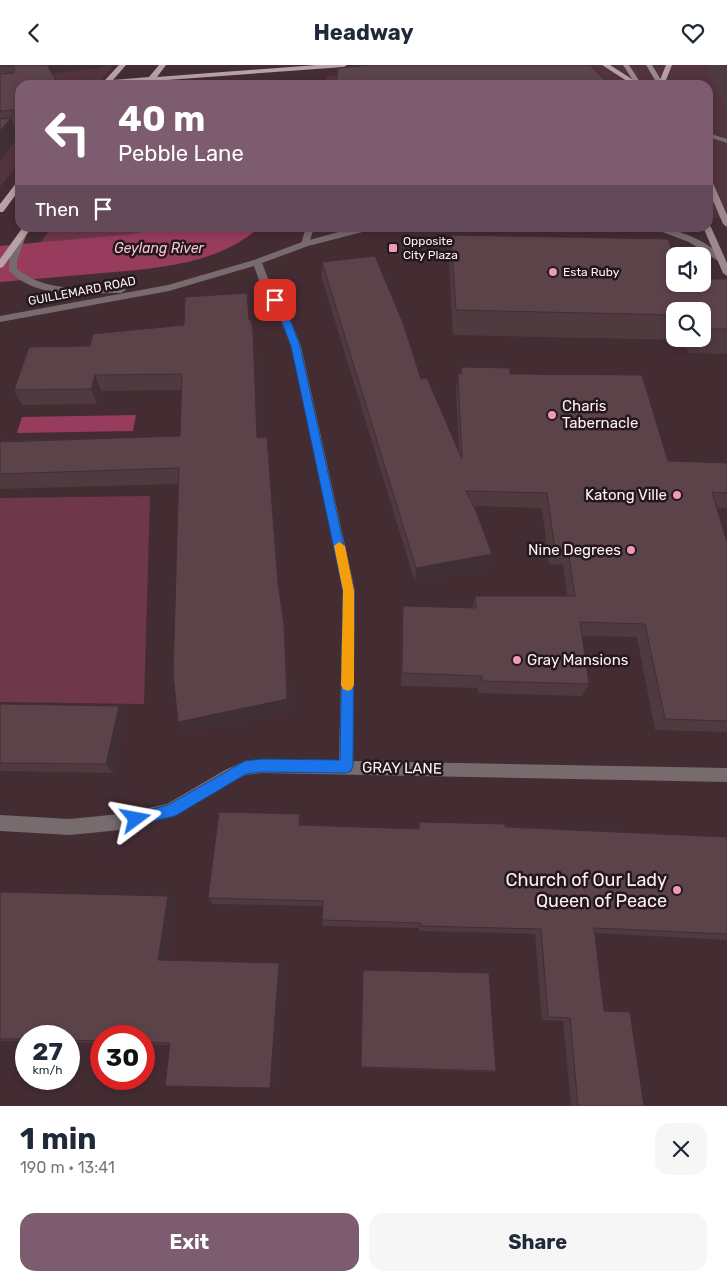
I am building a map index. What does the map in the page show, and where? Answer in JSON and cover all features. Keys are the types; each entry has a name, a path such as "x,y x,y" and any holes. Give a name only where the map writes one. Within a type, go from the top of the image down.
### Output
{"main road":[{"path":"108,80 122,65"},
{"path":"150,80 163,65"},
{"path":"171,80 344,65"},
{"path":"606,65 631,80"},
{"path":"626,65 636,80"},
{"path":"649,65 658,80"},
{"path":"663,80 669,65"},
{"path":"0,210 15,190"},
{"path":"713,192 727,224"},
{"name":"GUILLEMARD ROAD","path":"0,265 25,232"},
{"path":"709,232 727,273"}],"street":[{"path":"0,135 15,134"},
{"path":"713,137 727,141"},
{"path":"305,244 309,232"},
{"name":"GUILLEMARD ROAD","path":"0,319 169,288 257,262 305,244 346,232"},
{"path":"668,232 692,240 721,259"},
{"name":"GUILLEMARD ROAD","path":"22,236 13,260 12,270 19,277 36,284 57,289 129,290 169,288"},
{"path":"257,262 266,287 283,314 296,346 349,591 346,766"},
{"name":"GRAY LANE","path":"0,823 70,827 120,822 170,811 245,768 262,766 346,766 727,775"}],"shaded area":[{"path":"0,65 114,65 101,80 15,80 15,168 0,187"},
{"path":"477,65 727,65 727,218 713,218 713,80 326,80 327,76"},
{"path":"48,232 140,232 131,234 40,243"},
{"path":"150,496 144,704 0,702 0,498"}],"water":[{"name":"Geylang River","path":"140,232 253,232 224,250 186,263 145,269 0,282 0,246"},
{"path":"136,415 133,431 17,433 22,417"}],"building":[{"path":"47,65 56,80 15,80 15,113 13,110 0,111 0,74 13,73 15,68 13,66 0,66"},
{"path":"370,65 590,65 605,80 337,80 338,68"},
{"path":"11,118 0,131 0,119"},
{"path":"451,235 668,239 671,247 666,247 666,292 711,292 711,279 727,279 727,329 711,329 711,302 666,302 666,315 456,310"},
{"path":"375,256 403,323 421,379 427,378 462,459 458,374 462,373 461,367 510,368 510,374 642,375 668,461 727,463 727,493 712,492 727,542 727,721 665,719 645,624 580,622 589,684 482,681 482,676 402,673 403,606 476,608 475,596 575,596 568,550 555,550 547,493 466,491 476,511 492,554 416,568 322,262"},
{"path":"247,293 249,320 251,320 253,331 257,438 267,437 278,584 284,624 287,699 178,722 173,674 179,468 0,474 0,442 180,436 182,374 95,375 91,389 14,390 29,347 90,346 93,334 184,325 185,297"},
{"path":"0,704 119,706 106,764 0,763"},
{"path":"219,812 300,814 299,825 419,829 419,822 505,824 505,827 727,837 727,934 594,928 604,1011 630,1012 644,1106 578,1106 570,1018 548,1017 541,929 421,926 421,923 322,920 323,901 208,898"},
{"path":"0,892 168,896 158,960 279,963 270,1088 165,1086 170,1043 155,1042 155,1025 90,1025 90,1041 80,1040 80,1025 15,1025 15,1039 0,1039"},
{"path":"363,970 489,973 496,1071 361,1067"}],"slow traffic":[{"path":"339,546 349,591 348,685"}],"place":[{"name":"Opposite City Plaza","path":"393,248"},
{"name":"Esta Ruby","path":"553,272"},
{"name":"Charis Tabernacle","path":"552,415"},
{"name":"Katong Ville","path":"677,495"},
{"name":"Nine Degrees","path":"631,550"},
{"name":"Gray Mansions","path":"517,660"},
{"name":"Church of Our Lady Queen of Peace","path":"677,890"}],"route":[{"path":"136,819 170,811 245,768 262,766 346,766 349,591 296,346 275,300"}]}
